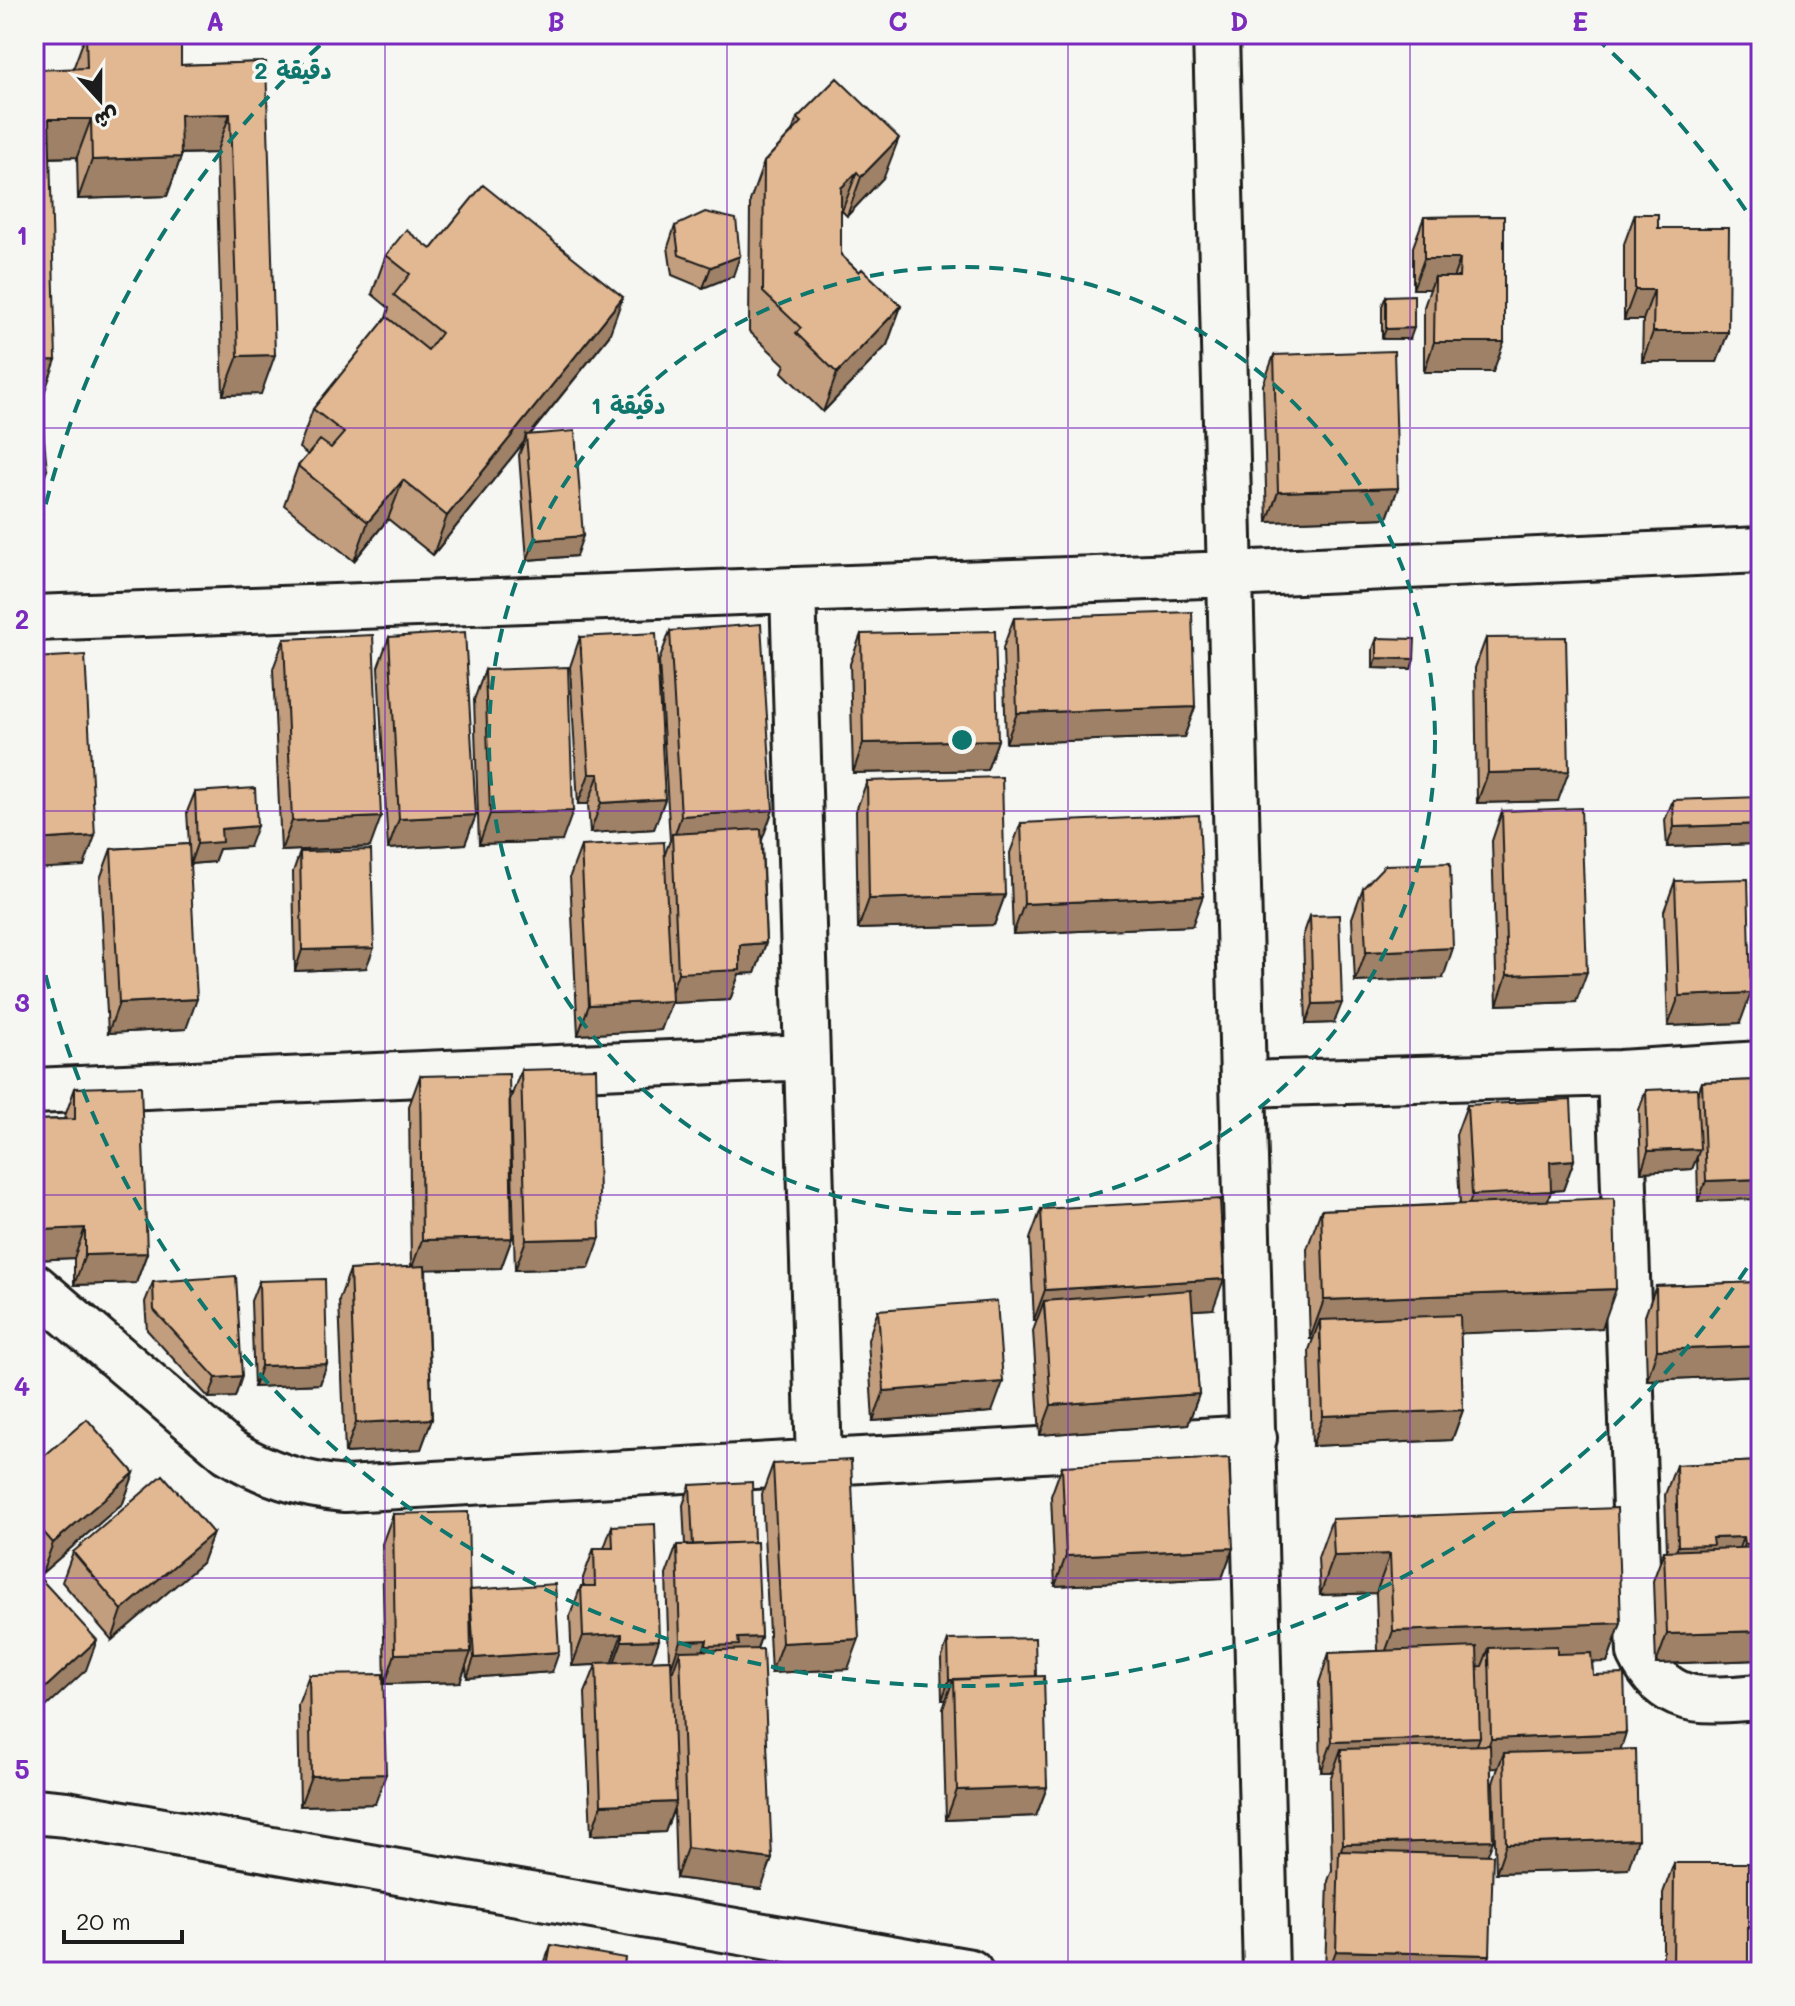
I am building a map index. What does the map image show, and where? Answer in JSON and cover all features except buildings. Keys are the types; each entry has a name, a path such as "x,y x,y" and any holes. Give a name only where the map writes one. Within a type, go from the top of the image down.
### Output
{"street":[{"path":"1216,34 1266,1972"},
{"path":"34,618 1231,574 1761,550"},
{"path":"793,590 819,1462"},
{"path":"34,1091 807,1057"},
{"path":"1245,1084 1620,1073 1761,1064"},
{"path":"1620,1073 1640,1653 1648,1670 1660,1684 1681,1696 1705,1700 1761,1697"},
{"path":"34,1286 228,1451 257,1468 287,1480 345,1489 1254,1438"},
{"path":"34,1811 66,1814 970,1972"},
{"path":"1758,1972 1761,1948"}]}
